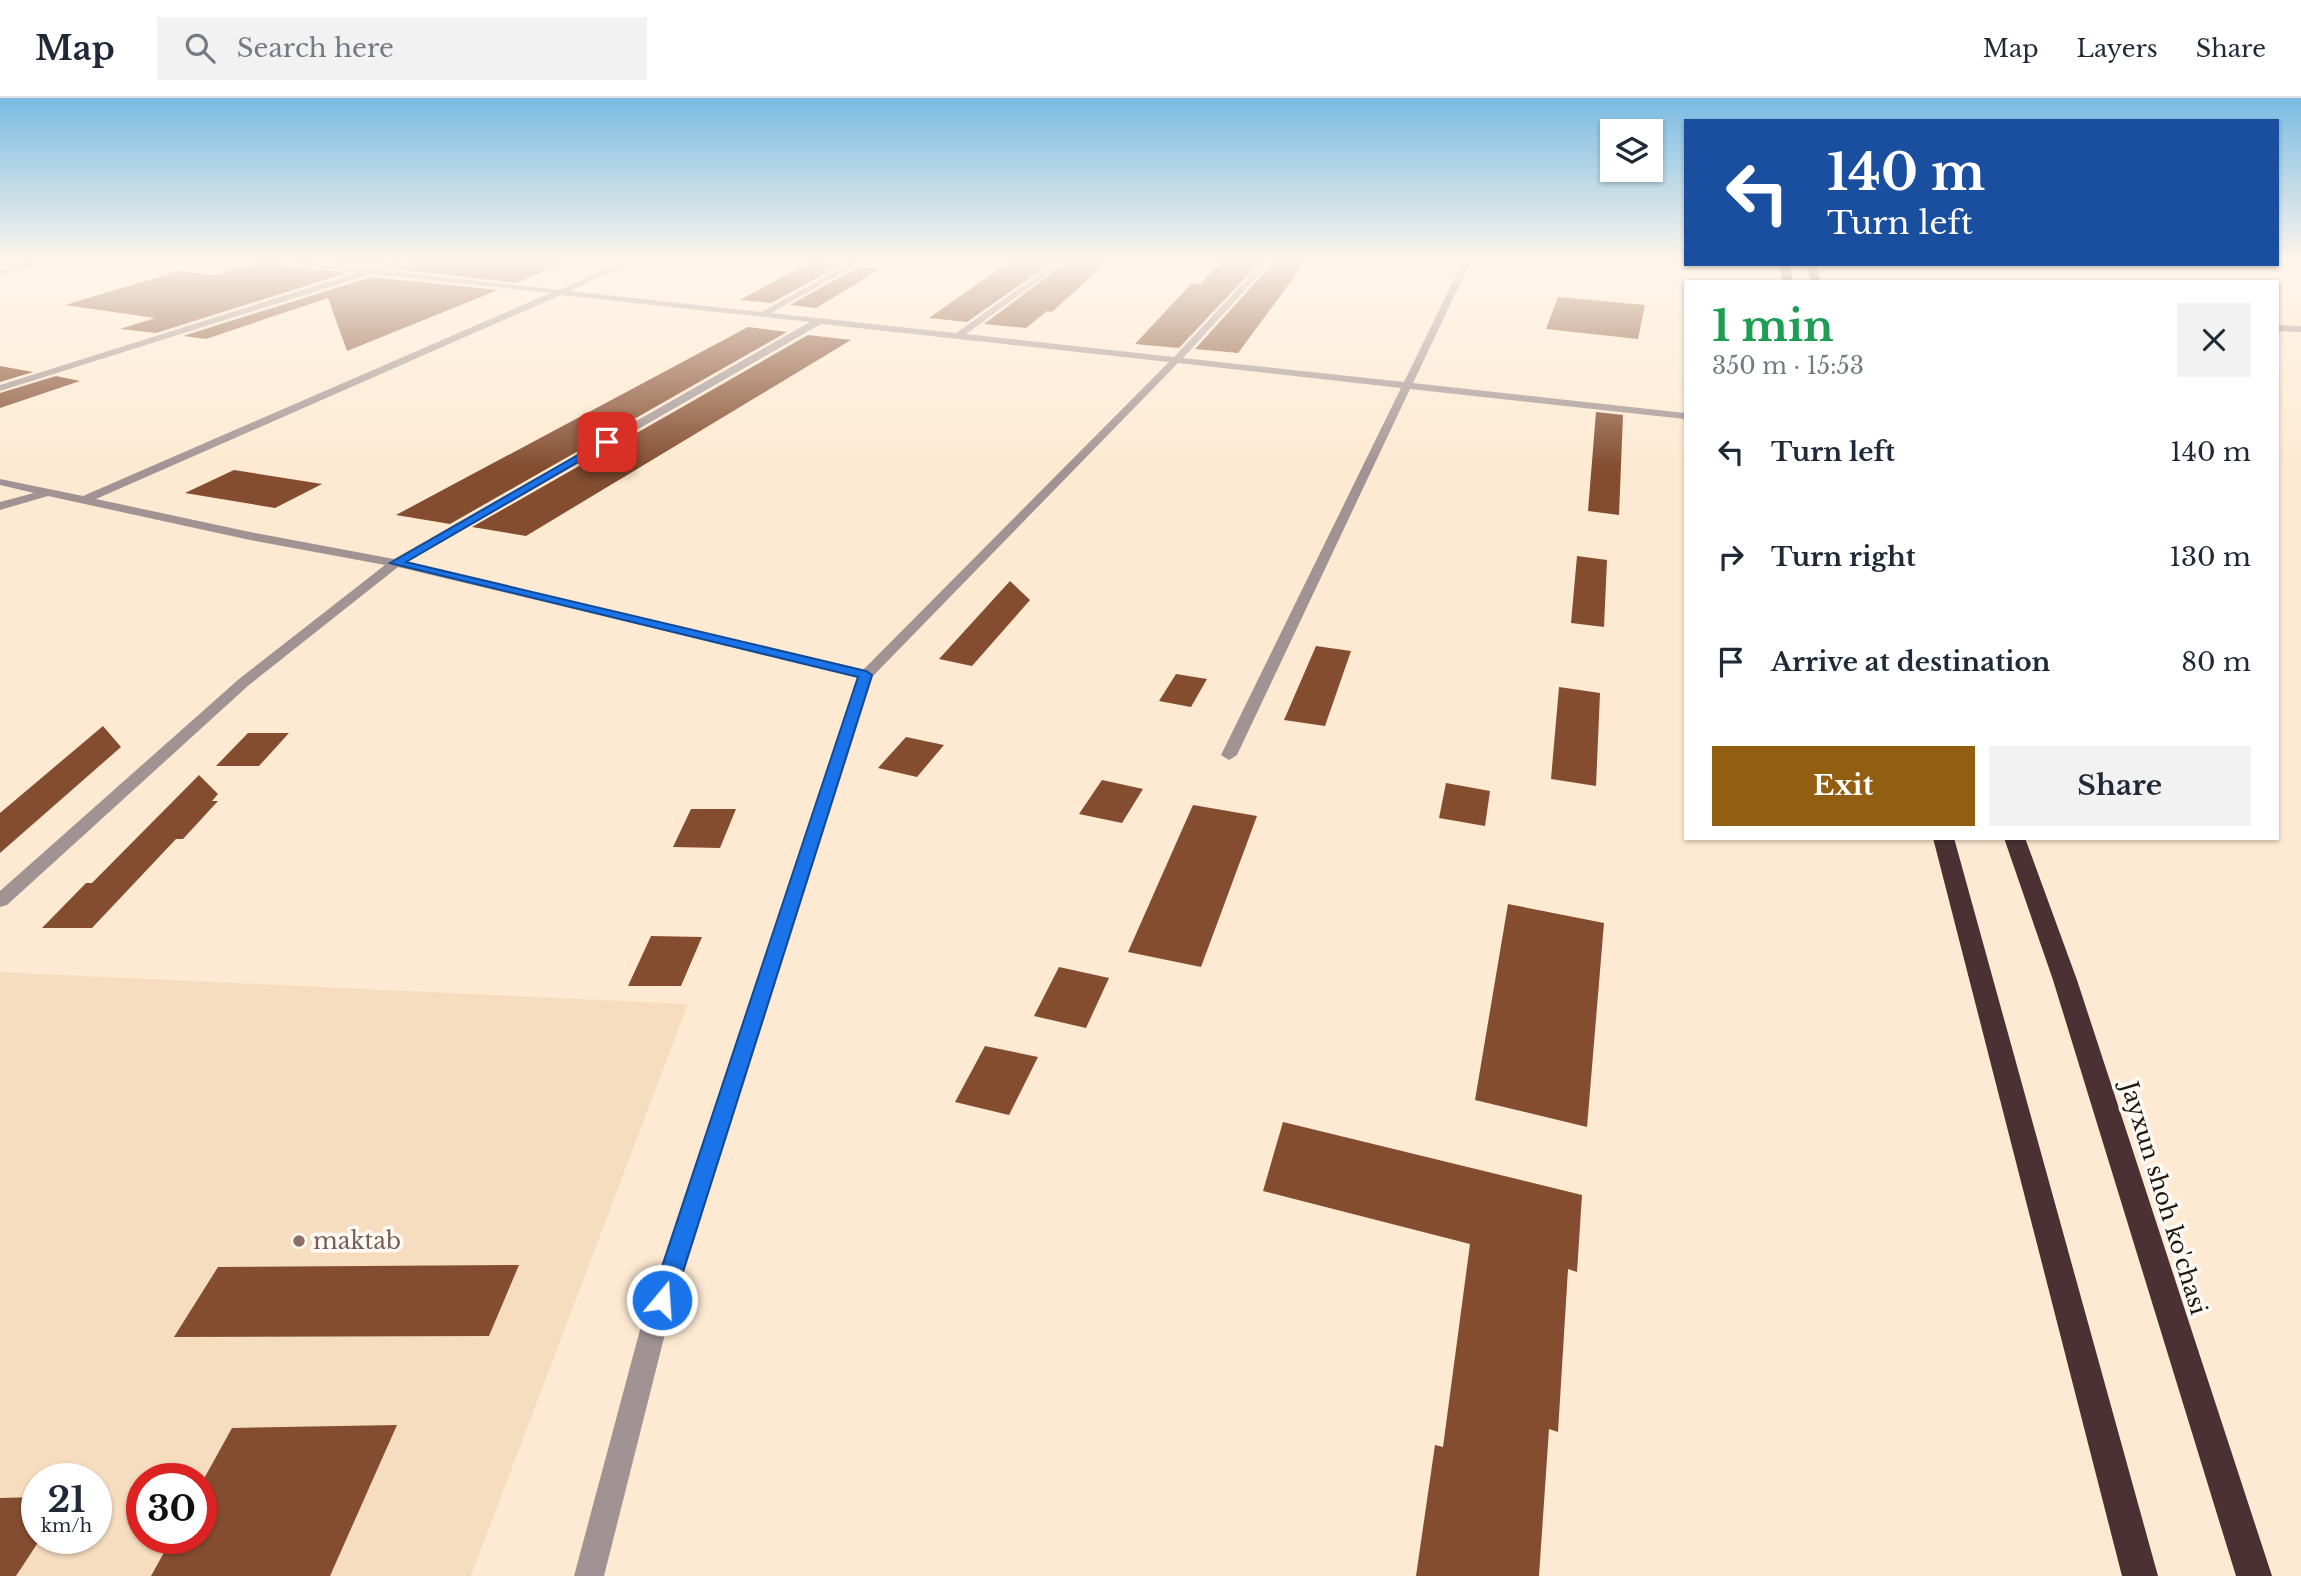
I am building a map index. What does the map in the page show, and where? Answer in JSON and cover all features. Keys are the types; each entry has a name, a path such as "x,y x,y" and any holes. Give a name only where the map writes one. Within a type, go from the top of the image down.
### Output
{"highway":[{"path":"1944,840 2140,1576"},
{"name":"Jayxun shoh ko'chasi","path":"2015,840 2065,980 2254,1576"}],"street":[{"path":"0,388 185,330"},
{"path":"85,499 470,330"},
{"path":"0,901 244,682 396,563 803,330"},
{"path":"916,330 1684,416"},
{"path":"960,334 966,330"},
{"path":"589,1576 654,1326 866,675 1205,330"},
{"path":"1229,755 1433,330"},
{"path":"0,482 250,536 396,563 866,675"},
{"path":"0,506 47,493"}],"shaded area":[{"name":"maktab","path":"0,972 688,1004 471,1576 0,1576"}],"building":[{"path":"129,330 166,330 156,333"},
{"path":"202,330 233,330 206,339 183,336"},
{"path":"339,330 399,330 347,351"},
{"path":"742,330 787,332 450,524 396,515"},
{"path":"1148,330 1196,330 1179,348 1135,344"},
{"path":"1212,330 1255,330 1238,353 1195,349"},
{"path":"1555,330 1640,330 1638,339"},
{"path":"808,335 851,340 526,536 472,527"},
{"path":"0,366 33,372 0,382"},
{"path":"56,376 80,381 0,408 0,393"},
{"path":"1596,412 1623,415 1619,515 1588,511"},
{"path":"234,470 322,484 275,508 185,493"},
{"path":"1577,556 1607,560 1604,627 1571,623"},
{"path":"1010,581 1030,600 972,666 939,659"},
{"path":"1316,646 1351,651 1325,726 1284,720"},
{"path":"1176,674 1207,679 1191,707 1159,701"},
{"path":"1559,687 1600,693 1596,786 1551,779"},
{"path":"103,726 121,747 0,853 0,813"},
{"path":"248,733 289,733 259,766 216,766"},
{"path":"906,737 944,745 917,777 878,768"},
{"path":"199,775 218,794 212,801 218,801 183,839 176,839 92,928 42,928 86,883 92,883"},
{"path":"1102,780 1143,789 1122,823 1079,814"},
{"path":"1446,783 1490,791 1485,826 1439,818"},
{"path":"1193,805 1257,816 1201,967 1128,952"},
{"path":"691,809 736,809 720,848 673,847"},
{"path":"1508,904 1604,923 1587,1127 1475,1100"},
{"path":"651,936 702,937 681,986 628,986"},
{"path":"1059,967 1109,978 1086,1028 1034,1016"},
{"path":"985,1046 1038,1057 1009,1115 955,1102"},
{"path":"1283,1122 1582,1195 1577,1272 1568,1269 1558,1432 1549,1429 1539,1576 1416,1576 1435,1445 1443,1447 1470,1244 1263,1191"},
{"path":"519,1265 489,1336 174,1337 218,1267"},
{"path":"397,1425 330,1576 151,1576 163,1554 217,1554 217,1463 213,1463 232,1428"},
{"path":"21,1497 21,1554 30,1554 16,1576 0,1576 0,1498"}],"place":[{"name":"maktab","path":"299,1241"}],"route":[{"path":"607,442 396,563 866,675 662,1300"}]}
